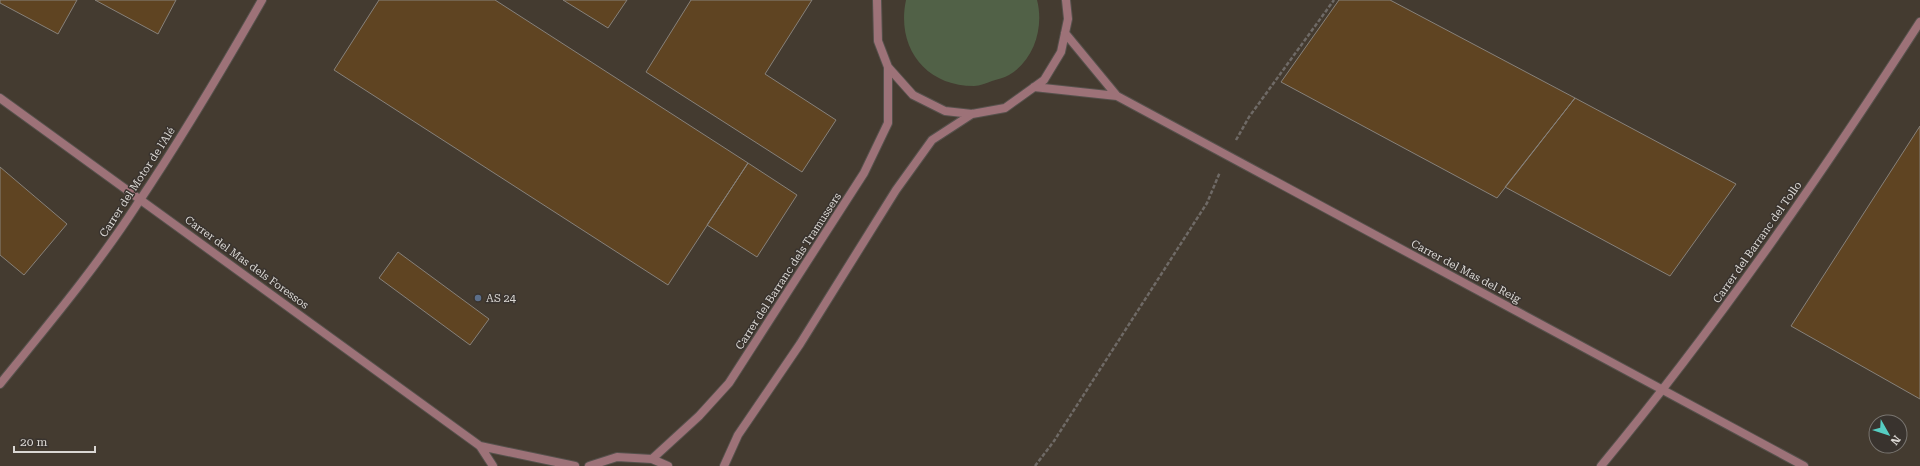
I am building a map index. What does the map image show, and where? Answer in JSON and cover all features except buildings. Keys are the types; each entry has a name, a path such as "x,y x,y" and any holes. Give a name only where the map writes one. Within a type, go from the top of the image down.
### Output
{"street":[{"name":"Carrer del Motor de l'Alé","path":"0,384 61,310 141,198 226,63 262,0"},
{"path":"876,1 878,41 888,67 913,95 945,111 972,114 1005,108 1044,80 1061,52 1068,19 1066,0"},
{"name":"Carrer del Barranc del Tollo","path":"1601,466 1664,390 1748,275 1857,119 1920,22"},
{"name":"Carrer del Mas del Reig","path":"1065,32 1118,96 1804,466"},
{"name":"Carrer del Barranc dels Tramussers","path":"652,459 699,416 729,383 864,173 888,123 888,67"},
{"name":"Carrer del Mas del Reig","path":"1034,87 1118,96"},
{"name":"Carrer del Mas dels Foressos","path":"0,98 141,198 480,446 493,466"},
{"path":"724,466 738,435 800,344 896,190 932,140 972,114"},
{"name":"Carrer del Mas dels Foressos","path":"480,446 575,466"},
{"path":"589,466 617,457 652,459 668,466"}],"path":[{"path":"1036,466 1054,441 1207,203 1227,156 1249,117 1334,0"}],"shaded area":[{"path":"0,0 1920,0 1920,466 0,466"}],"green space":[{"path":"906,0 1037,0 1039,21 1035,42 1031,52 1018,69 1003,78 978,86 957,84 941,79 928,71 918,61 910,48 904,17"}],"place":[{"name":"AS 24","path":"478,298"}]}
